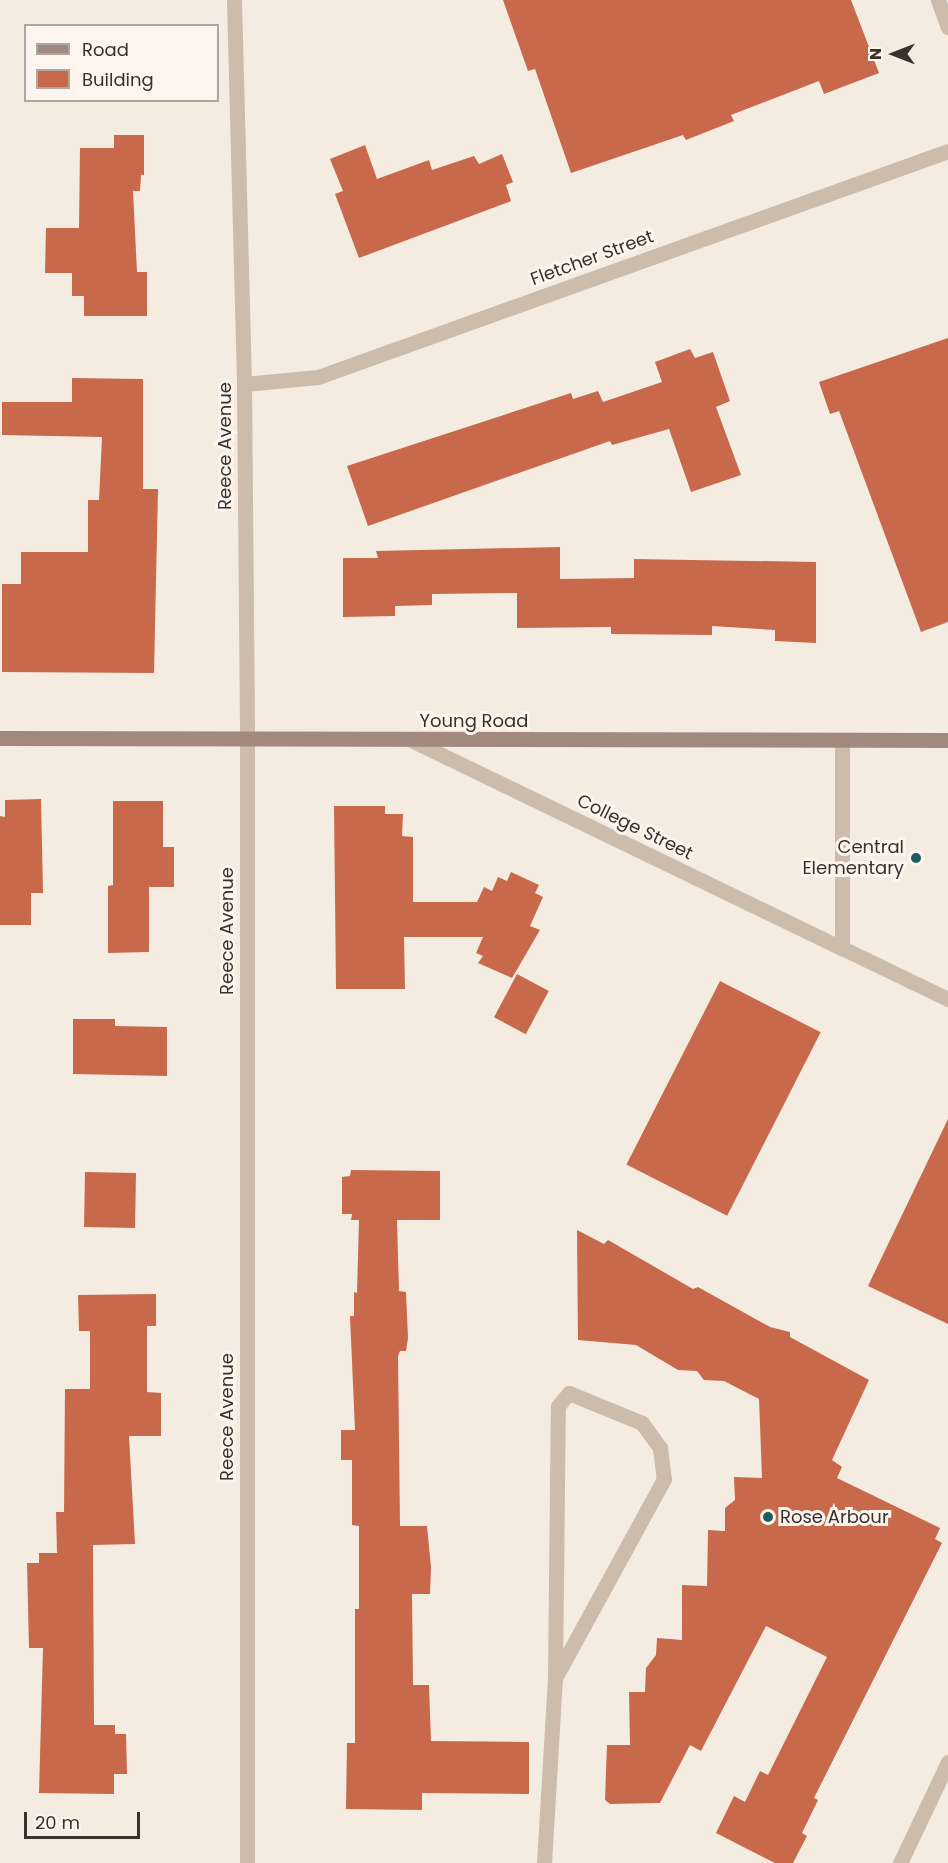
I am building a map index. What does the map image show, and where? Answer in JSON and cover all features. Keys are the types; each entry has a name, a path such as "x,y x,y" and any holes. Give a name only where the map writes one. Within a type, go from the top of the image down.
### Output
{"street":[{"name":"Reece Avenue","path":"234,0 244,384 247,736 247,1863"},
{"path":"938,0 948,27"},
{"name":"Fletcher Street","path":"244,384 318,376 948,151"},
{"name":"Young Road","path":"0,738 247,736 411,740 948,740"},
{"name":"College Street","path":"411,740 948,999"},
{"path":"842,740 842,948"},
{"path":"543,1863 555,1678 558,1406 569,1393 642,1423 660,1448 664,1479 555,1678"},
{"path":"900,1863 948,1762"}],"building":[{"path":"503,0 851,0 879,73 824,94 819,81 731,115 734,121 686,140 683,135 571,173 535,69 528,71"},
{"path":"114,135 144,135 144,175 141,175 140,191 133,191 137,272 147,272 147,316 84,316 84,296 72,296 72,273 45,273 46,228 79,228 80,148 114,148"},
{"path":"365,145 377,179 429,160 432,170 474,156 479,164 502,154 513,182 506,185 511,201 359,258 335,194 343,191 330,159"},
{"path":"948,338 948,622 921,632 839,411 830,414 819,382"},
{"path":"690,349 695,358 713,352 730,401 716,407 741,475 691,492 669,429 612,445 610,441 368,526 347,466 571,393 573,399 598,391 603,402 662,382 655,362"},
{"path":"72,378 143,379 143,489 158,489 154,673 2,672 2,584 21,584 21,552 88,552 88,500 99,500 102,437 2,435 2,402 72,402"},
{"path":"560,547 560,579 634,578 634,559 816,562 816,643 775,641 775,630 712,626 712,635 611,634 611,627 517,628 517,593 432,594 432,605 395,606 395,616 343,617 343,558 378,558 376,551"},
{"path":"41,799 43,893 31,893 31,925 0,925 0,816 5,817 5,800"},
{"path":"113,801 163,801 163,847 174,847 174,887 149,887 149,952 108,953 108,886 113,885"},
{"path":"334,806 385,806 385,814 403,814 402,836 413,837 413,902 477,902 484,887 492,891 498,877 507,881 511,872 539,885 535,893 543,897 530,926 540,930 512,978 478,963 483,956 476,953 483,937 404,937 405,989 336,989"},
{"path":"517,974 549,991 526,1034 494,1017"},
{"path":"720,981 821,1032 727,1216 626,1165"},
{"path":"73,1019 115,1019 115,1026 167,1027 167,1076 73,1074"},
{"path":"948,1119 948,1324 868,1286"},
{"path":"351,1170 440,1171 440,1220 397,1220 399,1291 406,1292 408,1338 406,1351 400,1351 398,1356 400,1526 427,1526 431,1567 430,1594 412,1594 413,1685 429,1685 431,1741 529,1742 529,1794 422,1793 422,1810 346,1809 347,1743 355,1743 355,1609 359,1609 359,1526 352,1525 352,1460 341,1460 341,1430 355,1430 350,1316 354,1316 354,1292 357,1293 359,1220 351,1220 352,1214 342,1214 342,1177 350,1176"},
{"path":"85,1172 136,1173 135,1228 84,1227"},
{"path":"577,1230 604,1244 608,1240 693,1289 698,1287 770,1327 790,1332 790,1337 869,1380 832,1460 842,1467 837,1478 940,1528 935,1539 942,1543 814,1798 818,1800 802,1833 807,1836 793,1863 775,1863 716,1833 734,1796 745,1802 760,1771 768,1775 827,1657 766,1626 701,1751 690,1745 660,1803 610,1804 605,1800 607,1745 630,1745 629,1692 645,1692 646,1668 656,1655 657,1638 682,1640 682,1585 707,1586 708,1530 725,1531 725,1508 735,1500 734,1477 762,1478 759,1399 724,1381 704,1380 697,1371 678,1370 636,1345 578,1340"},
{"path":"156,1294 156,1326 147,1326 147,1392 161,1393 161,1436 129,1436 135,1544 93,1545 94,1725 115,1725 115,1734 126,1734 127,1774 114,1774 114,1794 39,1793 43,1648 29,1648 27,1563 39,1563 39,1553 57,1553 56,1512 64,1512 65,1389 90,1389 90,1331 79,1331 78,1295"}],"place":[{"name":"Central Elementary","path":"916,858"},
{"name":"Rose Arbour","path":"768,1517"}]}
